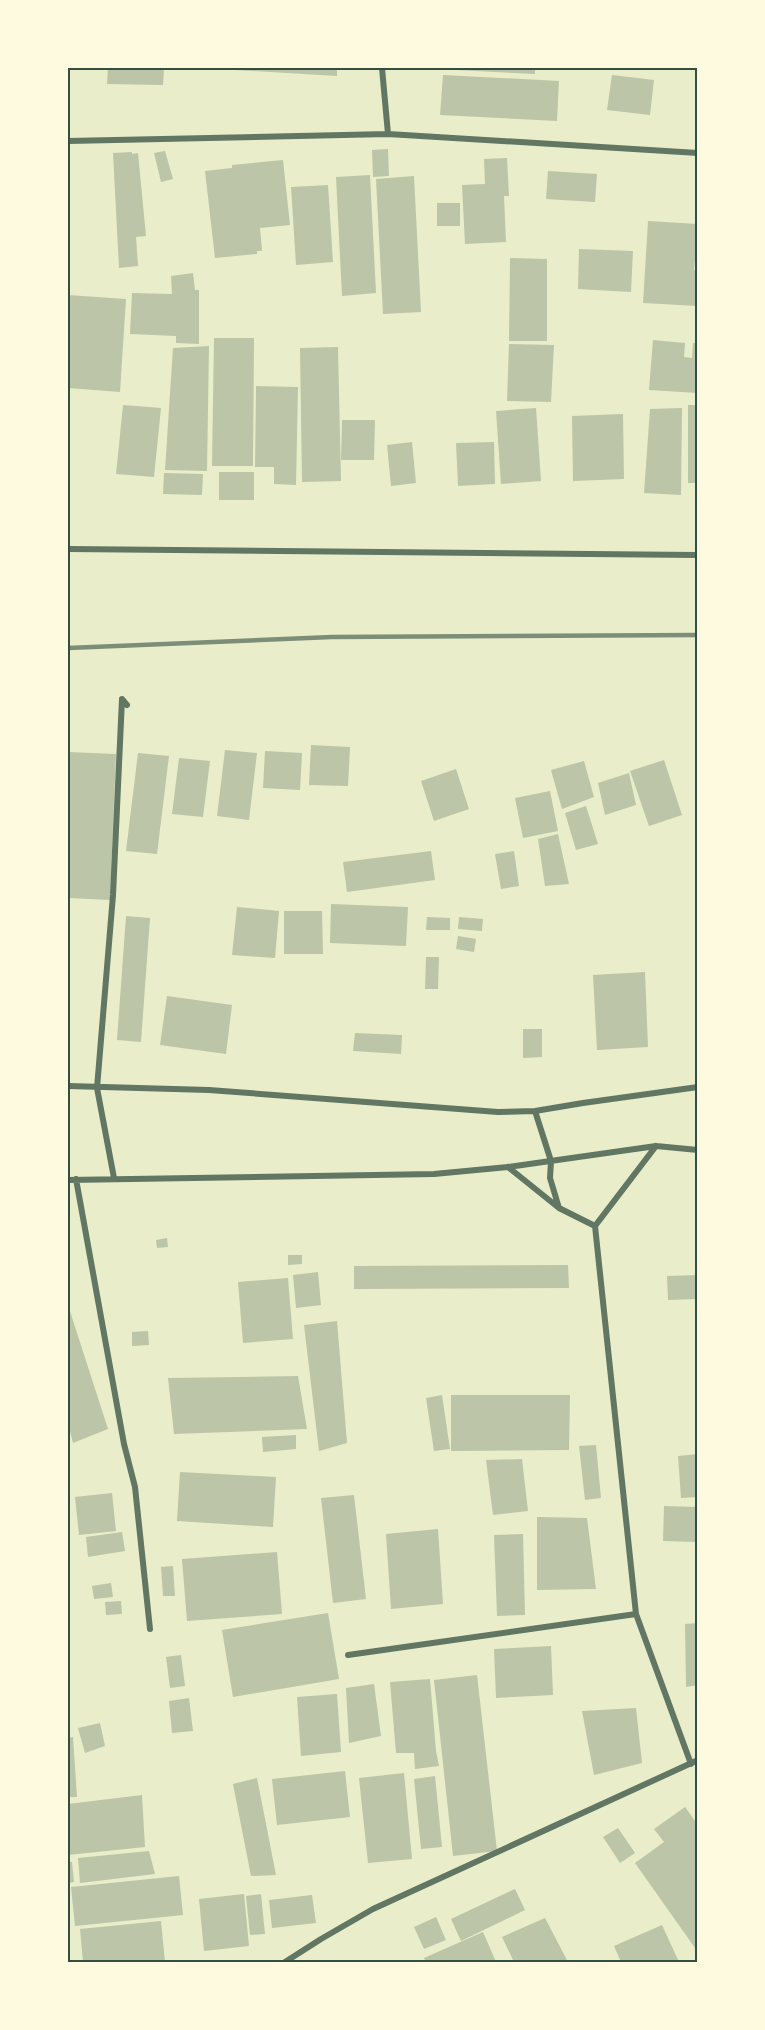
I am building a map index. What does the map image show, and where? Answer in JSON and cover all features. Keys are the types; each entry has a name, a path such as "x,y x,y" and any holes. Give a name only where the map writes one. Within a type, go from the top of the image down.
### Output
{"street":[{"path":"382,68 388,134"},
{"path":"68,141 388,134 698,153"},
{"path":"68,549 698,555"},
{"path":"114,1178 98,1088 113,895 122,699 127,705"},
{"path":"68,1086 209,1090 498,1112 535,1111 698,1087"},
{"path":"535,1111 551,1161 550,1178 559,1208"},
{"path":"285,1962 373,1909 694,1762 636,1614 595,1226 656,1146"},
{"path":"68,1180 434,1174 508,1167 656,1146 698,1150"},
{"path":"508,1167 559,1208 595,1226"},
{"path":"76,1179 124,1444 135,1487 150,1629"},
{"path":"348,1655 636,1614"}],"building":[{"path":"108,68 164,68 163,85 107,84"},
{"path":"337,68 337,76 218,69"},
{"path":"535,68 535,74 436,69"},
{"path":"443,75 559,81 557,121 440,115"},
{"path":"612,75 654,80 650,115 607,110"},
{"path":"388,149 389,176 373,177 372,150"},
{"path":"165,151 173,179 161,182 154,153"},
{"path":"132,152 132,154 138,153 146,236 136,237 138,266 119,268 113,153"},
{"path":"507,158 509,196 504,196 506,242 465,244 462,185 485,184 484,159"},
{"path":"283,160 290,225 260,228 262,251 257,251 257,254 215,258 205,171 232,168 232,165"},
{"path":"548,171 597,174 595,202 546,199"},
{"path":"370,175 376,293 342,296 336,177"},
{"path":"414,176 421,312 383,314 376,179"},
{"path":"328,185 333,262 296,265 291,187"},
{"path":"437,203 460,203 460,226 437,226"},
{"path":"648,221 698,224 698,260 695,260 694,270 698,270 698,306 643,303"},
{"path":"579,249 633,251 631,292 578,289"},
{"path":"510,258 547,259 547,341 509,341"},
{"path":"193,273 195,290 199,290 199,344 176,343 176,336 130,334 132,293 172,294 171,276"},
{"path":"68,295 126,299 120,392 68,388"},
{"path":"214,338 254,338 253,466 212,466"},
{"path":"653,340 685,343 684,357 692,358 693,343 698,343 698,393 649,390"},
{"path":"509,344 554,345 551,402 507,401"},
{"path":"209,346 207,471 165,470 173,348"},
{"path":"338,347 341,481 302,482 300,348"},
{"path":"256,386 298,387 296,485 274,484 274,467 255,467"},
{"path":"123,405 161,408 154,477 116,474"},
{"path":"688,405 698,405 698,483 688,483"},
{"path":"536,408 541,481 501,484 496,411"},
{"path":"682,408 681,495 644,493 650,409"},
{"path":"623,414 624,479 573,481 572,416"},
{"path":"342,420 375,420 374,460 341,460"},
{"path":"412,442 416,483 391,486 387,445"},
{"path":"494,442 495,484 458,486 456,443"},
{"path":"219,472 254,472 254,500 219,500"},
{"path":"164,473 203,474 202,495 163,494"},
{"path":"311,745 350,747 348,786 309,785"},
{"path":"225,750 257,753 249,820 217,816"},
{"path":"265,751 302,753 300,790 263,788"},
{"path":"68,752 116,754 110,900 68,898"},
{"path":"138,753 169,756 157,854 126,851"},
{"path":"179,758 210,761 203,817 172,814"},
{"path":"664,760 682,815 649,826 630,771"},
{"path":"584,761 594,797 562,809 551,770"},
{"path":"456,769 469,809 434,821 421,781"},
{"path":"629,773 636,805 605,815 598,783"},
{"path":"550,791 558,831 523,838 515,798"},
{"path":"586,806 598,844 576,850 565,813"},
{"path":"558,834 569,884 545,886 538,839"},
{"path":"431,851 435,880 347,892 343,862"},
{"path":"514,851 519,886 501,889 495,854"},
{"path":"331,904 408,907 406,946 330,943"},
{"path":"237,907 279,911 275,958 232,955"},
{"path":"284,911 322,911 323,954 284,954"},
{"path":"126,916 150,918 141,1042 117,1040"},
{"path":"427,917 450,918 450,930 426,930"},
{"path":"459,917 483,919 482,931 458,929"},
{"path":"458,936 476,939 474,952 456,949"},
{"path":"426,957 439,957 438,989 425,989"},
{"path":"645,972 648,1047 597,1050 593,975"},
{"path":"167,996 232,1005 226,1054 160,1045"},
{"path":"523,1029 542,1029 542,1057 523,1058"},
{"path":"355,1033 402,1035 401,1054 353,1051"},
{"path":"167,1238 168,1247 157,1248 156,1240"},
{"path":"288,1255 302,1255 302,1264 288,1265"},
{"path":"568,1265 569,1288 354,1289 354,1266"},
{"path":"318,1272 321,1305 296,1308 293,1275"},
{"path":"698,1275 698,1299 668,1300 667,1276"},
{"path":"288,1278 293,1339 243,1343 238,1282"},
{"path":"68,1305 108,1429 73,1443 68,1423"},
{"path":"337,1321 347,1443 319,1451 304,1325"},
{"path":"148,1331 149,1345 132,1346 132,1332"},
{"path":"298,1376 307,1429 174,1434 168,1378"},
{"path":"442,1395 450,1449 434,1451 426,1398"},
{"path":"451,1395 570,1395 569,1450 451,1451"},
{"path":"296,1435 296,1449 263,1452 262,1437"},
{"path":"596,1445 601,1498 585,1500 579,1446"},
{"path":"698,1454 698,1497 681,1498 678,1456"},
{"path":"522,1459 528,1511 493,1515 486,1460"},
{"path":"180,1472 276,1477 273,1527 177,1521"},
{"path":"112,1493 116,1531 79,1535 75,1497"},
{"path":"354,1495 366,1599 333,1603 321,1498"},
{"path":"664,1506 698,1507 698,1542 663,1541"},
{"path":"537,1517 587,1518 596,1589 537,1590"},
{"path":"438,1529 443,1604 391,1609 386,1534"},
{"path":"122,1532 125,1551 88,1557 86,1537"},
{"path":"523,1534 525,1615 497,1616 494,1535"},
{"path":"277,1552 282,1614 187,1621 182,1559"},
{"path":"173,1566 175,1596 163,1596 161,1567"},
{"path":"111,1583 113,1597 94,1599 92,1586"},
{"path":"121,1601 122,1614 106,1615 105,1602"},
{"path":"328,1613 339,1679 233,1697 222,1630"},
{"path":"698,1623 698,1685 686,1687 685,1624"},
{"path":"551,1646 553,1695 496,1698 494,1649"},
{"path":"181,1655 185,1686 170,1688 166,1657"},
{"path":"477,1675 497,1851 453,1856 434,1680"},
{"path":"430,1679 439,1766 415,1769 414,1753 396,1753 390,1682"},
{"path":"374,1684 381,1736 349,1743 346,1688"},
{"path":"337,1694 341,1752 301,1756 297,1697"},
{"path":"189,1698 193,1731 172,1733 169,1701"},
{"path":"636,1708 642,1763 594,1775 582,1711"},
{"path":"100,1723 105,1746 85,1753 78,1728"},
{"path":"73,1737 77,1797 68,1797 68,1738"},
{"path":"345,1771 350,1817 277,1825 272,1779"},
{"path":"404,1773 412,1859 368,1863 359,1778"},
{"path":"435,1776 442,1847 421,1849 414,1779"},
{"path":"257,1778 276,1875 251,1876 233,1784"},
{"path":"142,1795 145,1847 68,1855 68,1804"},
{"path":"685,1807 698,1825 698,1946 695,1948 635,1863 664,1842 654,1829"},
{"path":"618,1828 635,1853 620,1863 603,1837"},
{"path":"149,1851 155,1874 80,1883 78,1858"},
{"path":"68,1862 72,1862 74,1882 68,1883"},
{"path":"179,1876 183,1915 75,1926 71,1887"},
{"path":"515,1889 525,1910 461,1941 451,1919"},
{"path":"244,1894 249,1946 204,1951 199,1899"},
{"path":"261,1894 265,1934 250,1935 246,1896"},
{"path":"312,1895 316,1923 272,1928 269,1900"},
{"path":"436,1917 446,1940 424,1949 414,1927"},
{"path":"545,1918 568,1962 514,1962 502,1937"},
{"path":"68,1920 70,1936 68,1937"},
{"path":"161,1921 165,1962 83,1962 80,1929"},
{"path":"662,1925 679,1962 621,1962 614,1946"},
{"path":"483,1932 496,1962 426,1962 424,1958"}],"railway":[{"path":"68,648 332,637 698,635"}]}
